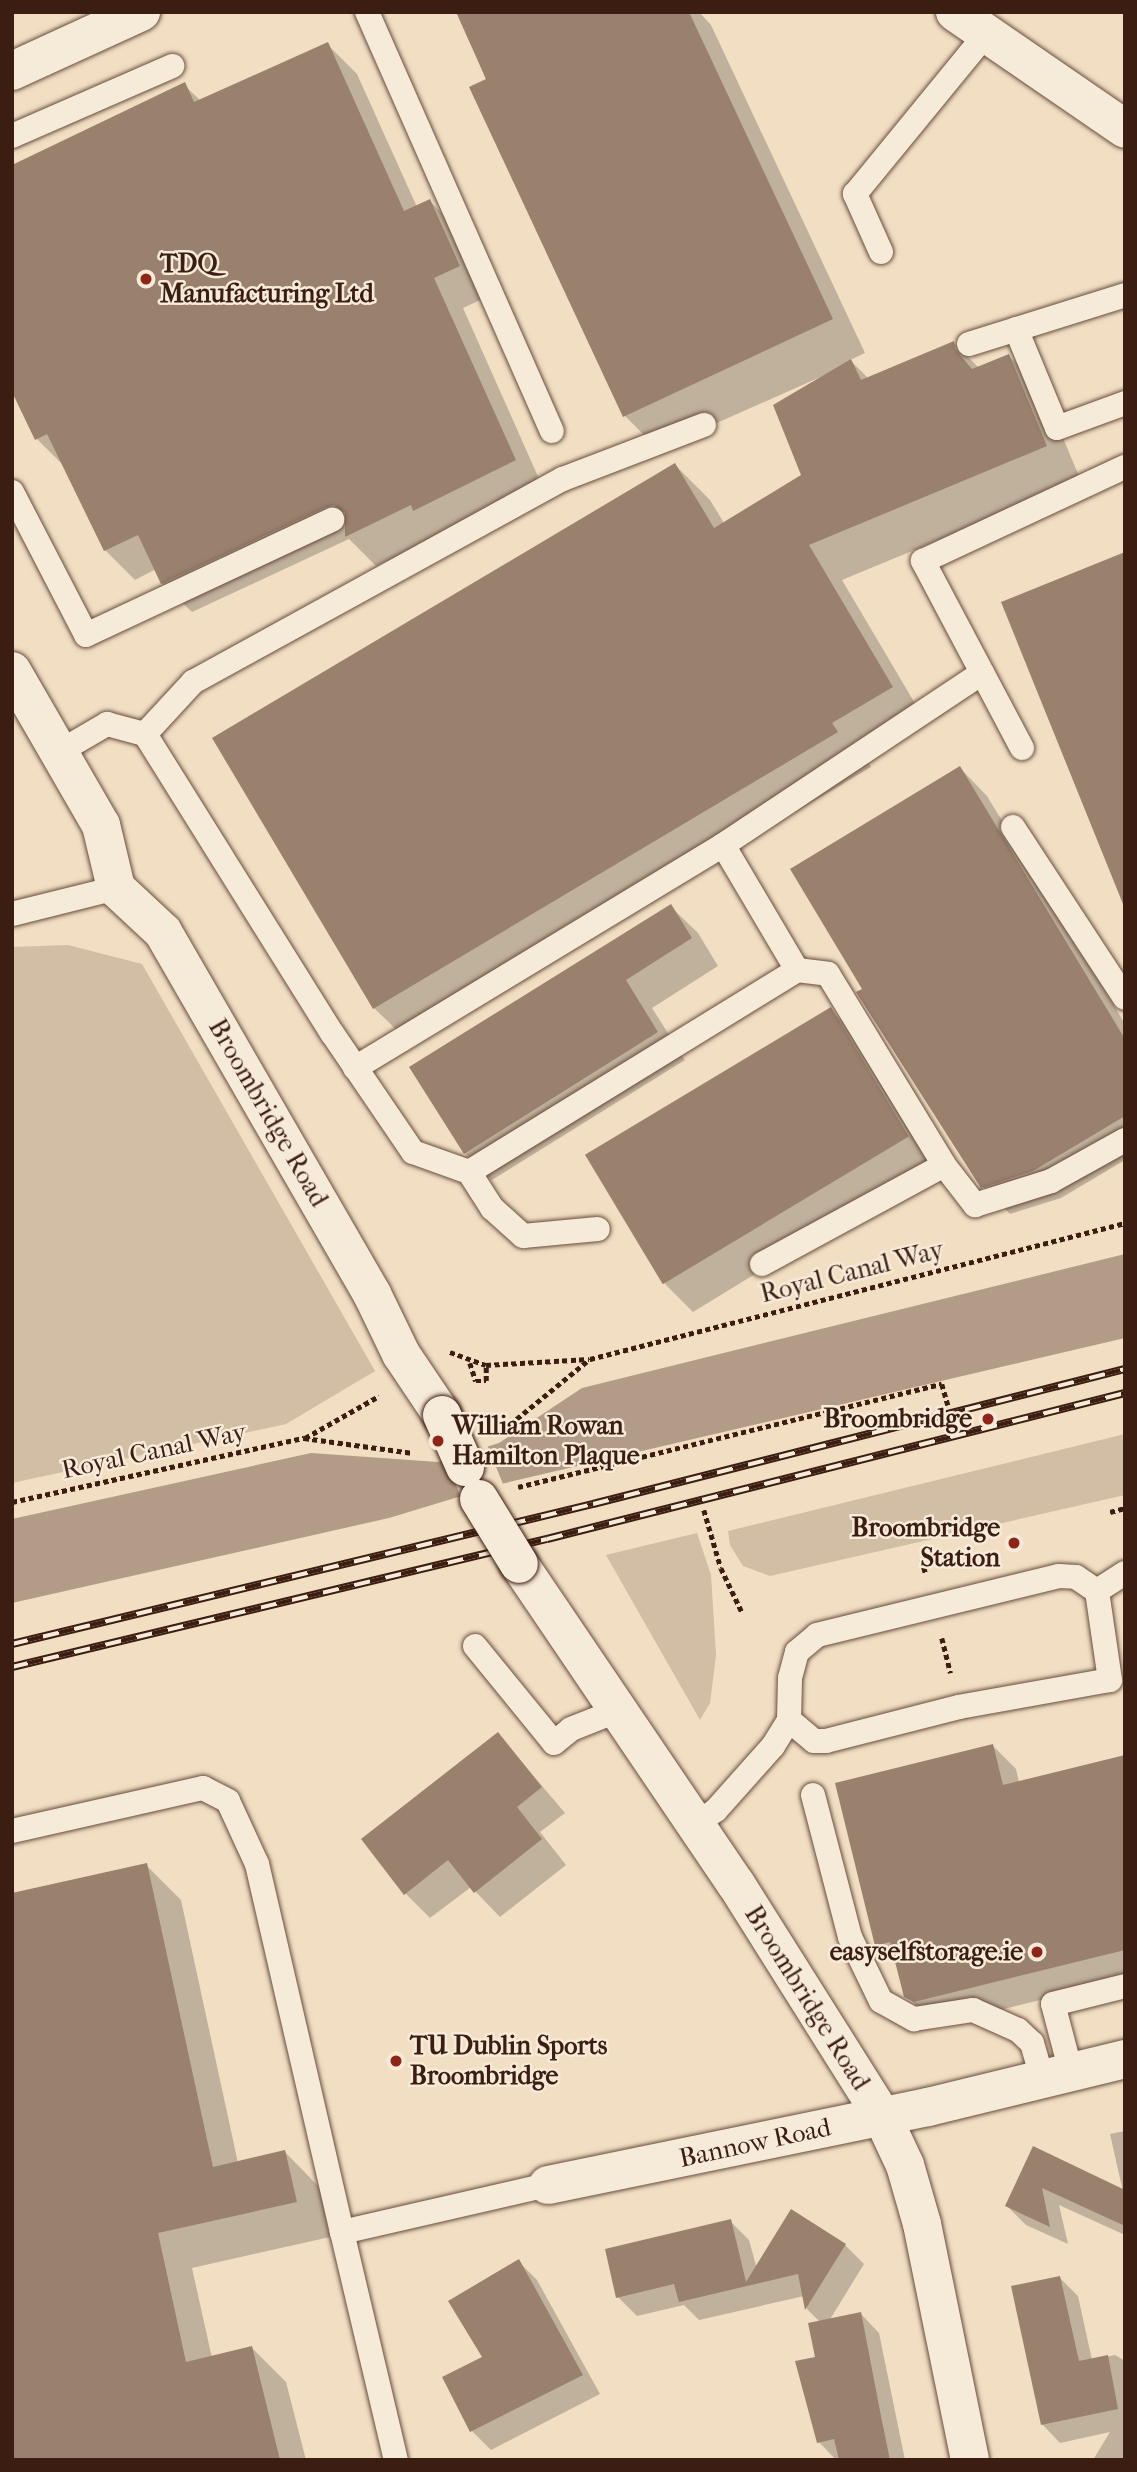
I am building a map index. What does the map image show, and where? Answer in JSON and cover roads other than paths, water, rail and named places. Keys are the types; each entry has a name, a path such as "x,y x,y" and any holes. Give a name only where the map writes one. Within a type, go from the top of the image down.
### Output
{"street":[{"path":"12,71 141,12"},
{"path":"955,12 1125,129"},
{"path":"12,671 102,825 116,888"},
{"name":"Broombridge Road","path":"116,888 163,932 365,1283 401,1354 442,1415 479,1499 526,1575 696,1824 882,2116 905,2165 922,2224 970,2460"},
{"name":"Bannow Road","path":"548,2185 882,2116 1125,2059"}],"lane":[{"path":"367,12 551,431"},
{"path":"881,252 855,194 986,34"},
{"path":"12,136 172,66"},
{"path":"969,344 1125,295"},
{"path":"1016,329 1058,428 1125,403"},
{"path":"145,734 193,682 563,479 704,425"},
{"path":"1022,748 923,561 1125,467"},
{"path":"12,492 86,635 332,520"},
{"path":"355,1068 723,845 982,674"},
{"path":"59,752 107,724 145,734 355,1068 413,1152 469,1172 492,1208 523,1236 598,1229"},
{"path":"1013,827 1125,998"},
{"path":"723,845 797,970"},
{"path":"12,914 116,888"},
{"path":"469,1172 797,970 828,974 944,1166 975,1205 1051,1181 1125,1140"},
{"path":"762,1264 944,1166"},
{"path":"1097,1591 1125,1573"},
{"path":"696,1824 716,1810 749,1775 789,1720 790,1678 797,1652 817,1634 1059,1576 1076,1577 1097,1591 1117,1678 959,1707 826,1741 814,1741 789,1720"},
{"path":"475,1646 554,1743 571,1729 619,1710"},
{"path":"12,1830 203,1788 228,1801 257,1864 396,2460"},
{"path":"814,1795 850,1937 881,2001 914,2019 973,2010 1018,2030 1057,2075"},
{"path":"1057,2075 1053,2004 1125,1986"},
{"path":"342,2232 548,2185"}],"railway":[{"path":"12,1644 593,1504 1125,1369"},
{"path":"12,1667 547,1539 1125,1393"}],"place":[{"name":"TDQ Manufacturing Ltd","path":"146,279"},
{"name":"Broombridge","path":"988,1419"},
{"name":"William Rowan Hamilton Plaque","path":"438,1441"},
{"name":"Broombridge Station","path":"1014,1543"},
{"name":"easyselfstorage.ie","path":"1037,1952"},
{"name":"TU Dublin Sports Broombridge","path":"396,2061"}]}
